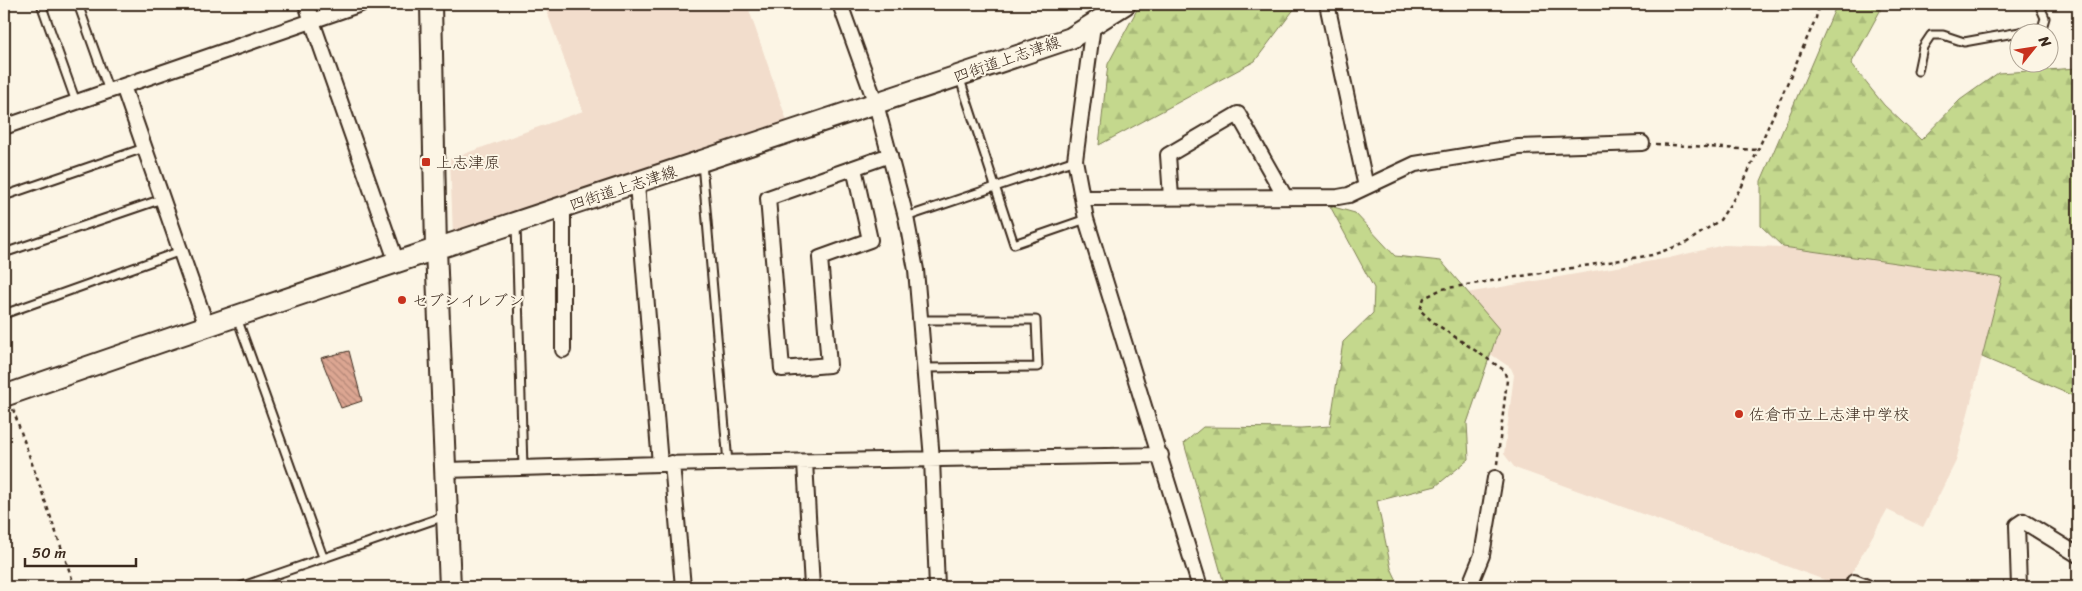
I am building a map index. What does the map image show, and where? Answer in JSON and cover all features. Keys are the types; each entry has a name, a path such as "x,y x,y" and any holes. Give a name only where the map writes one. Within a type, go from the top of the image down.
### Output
{"main road":[{"path":"431,4 436,249 450,587"},
{"name":"四街道上志津線","path":"5,392 207,327 1071,38 1093,25 1116,7"}],"street":[{"path":"306,4 396,263"},
{"path":"4,127 361,4"},
{"path":"840,4 876,104 906,217 916,270 932,460 937,587"},
{"path":"1327,4 1366,187"},
{"path":"1093,25 1076,160 1082,198 1086,219 1161,455 1200,587"},
{"path":"123,86 207,327"},
{"path":"1171,197 1168,155 1238,114 1285,197"},
{"path":"1082,198 1349,195 1415,164 1519,147 1642,143"},
{"path":"854,168 870,240 820,258 829,366 782,368 768,198 890,155"},
{"path":"637,184 666,464 682,587"},
{"path":"563,350 564,207"},
{"path":"446,470 1161,455"},
{"path":"805,462 812,587"},
{"path":"1469,587 1482,555 1495,478"},
{"path":"2019,587 2017,525 2023,521 2078,555"},
{"path":"1854,582 1867,587"}],"lane":[{"path":"41,4 76,102"},
{"path":"78,4 109,91"},
{"path":"1918,71 1923,47 1931,35 1943,35 1964,42 2042,28 2045,18 2039,4"},
{"path":"959,76 1014,244 1086,219"},
{"path":"4,196 144,148"},
{"path":"906,217 1076,160"},
{"path":"702,162 728,463"},
{"path":"4,253 162,199"},
{"path":"516,223 523,468"},
{"path":"4,314 180,251"},
{"path":"237,317 323,557"},
{"path":"920,320 1036,320 1038,367 924,368"},
{"path":"240,587 448,514"}],"path":[{"path":"1495,478 1507,380 1504,370 1420,310 1424,298 1442,289 1652,255 1686,243 1720,220 1742,186 1816,18 1819,4"},
{"path":"1642,143 1758,150"},
{"path":"5,392 75,587"}],"shaded area":[{"path":"544,4 747,4 788,124 453,235 450,159 583,111"},
{"name":"佐倉市立上志津中学校","path":"1724,245 1783,247 2002,278 1956,461 1923,527 1887,510 1844,587 1515,468 1504,454 1514,375 1511,368 1439,319 1449,296 1669,258"}],"green space":[{"path":"1140,4 1298,4 1255,61 1099,145 1108,64"},
{"path":"1837,4 1879,4 1880,11 1851,64 1884,105 1921,140 1960,100 1998,73 2060,72 2060,69 2078,68 2078,398 1982,357 2002,278 1783,247 1761,226 1761,181"},
{"path":"1330,206 1355,213 1395,256 1441,261 1499,329 1467,423 1469,459 1436,486 1377,501 1391,568 1400,587 1225,587 1184,443 1203,427 1301,428 1330,426 1343,342 1373,313 1374,288"}],"building":[{"path":"349,351 362,401 341,408 321,358"}],"place":[{"name":"上志津原","path":"426,162"},
{"name":"セブンイレブン","path":"402,300"},
{"name":"佐倉市立上志津中学校","path":"1739,414"}]}
